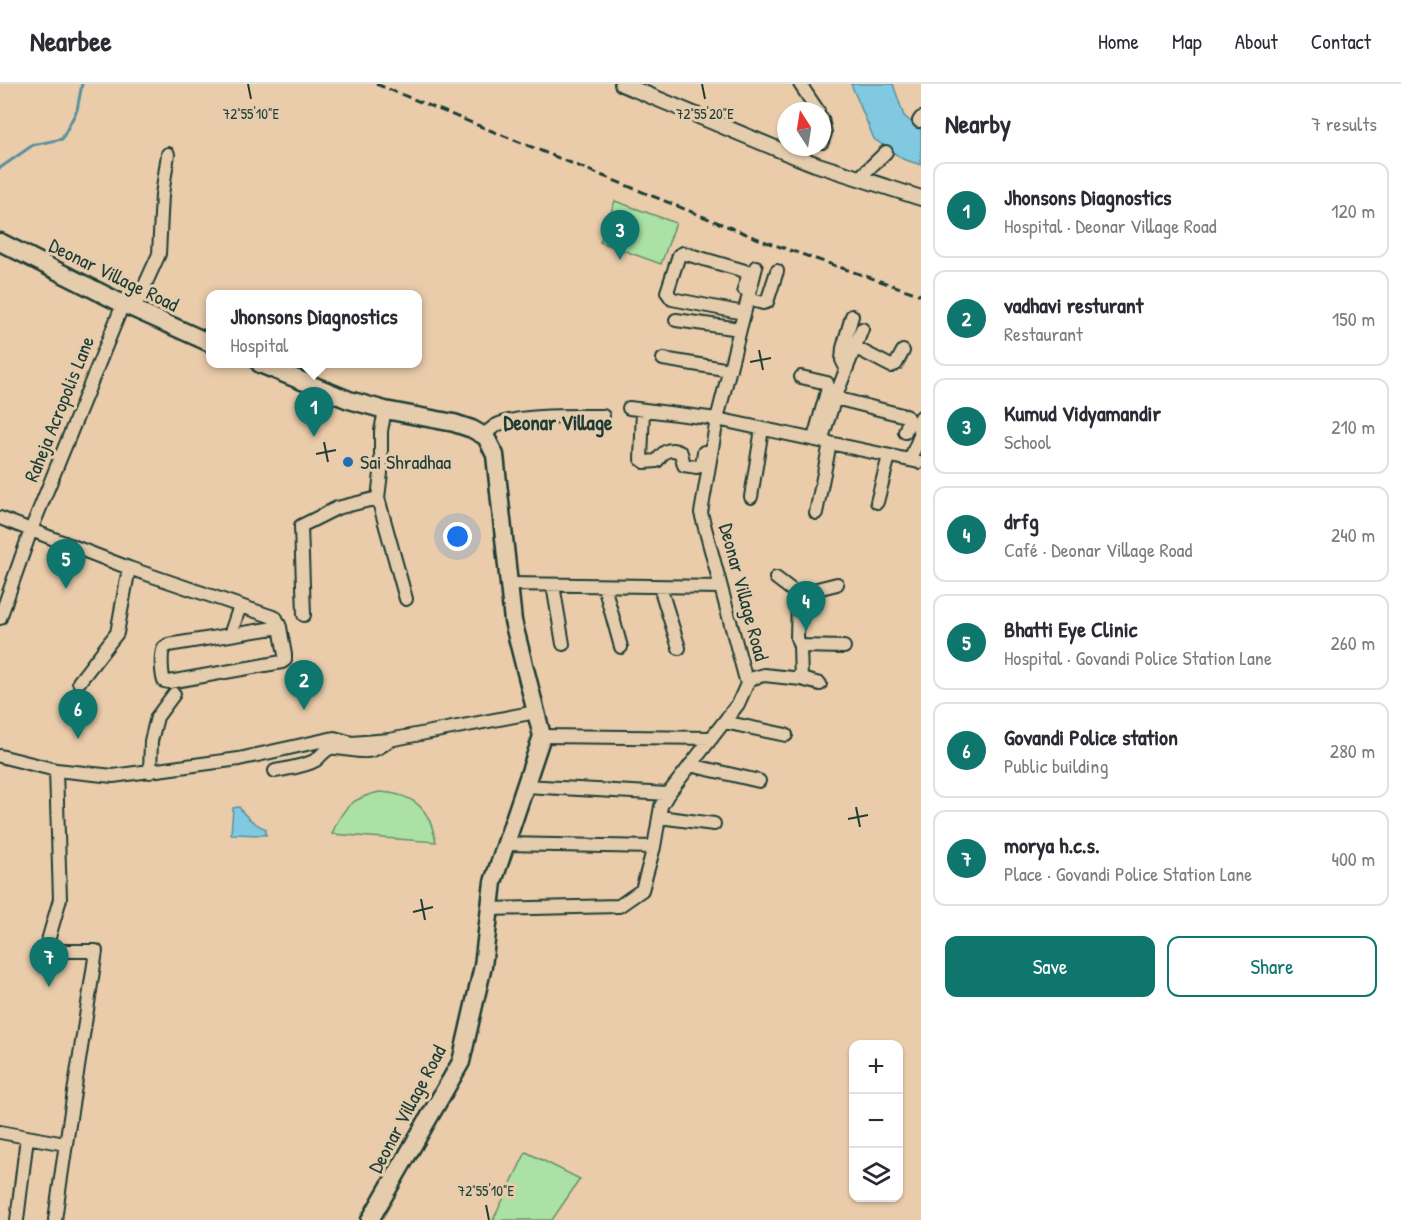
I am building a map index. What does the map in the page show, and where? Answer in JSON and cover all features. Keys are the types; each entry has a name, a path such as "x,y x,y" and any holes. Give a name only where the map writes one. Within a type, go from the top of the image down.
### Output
{"main road":[{"name":"Deonar Village Road","path":"0,242 128,306 206,341"},
{"path":"272,368 349,400 385,410 454,423 486,437 495,455 513,621 542,736"},
{"name":"Deonar Village Road","path":"370,1220 461,1062 483,966 493,882 542,736"}],"street":[{"path":"800,84 812,102"},
{"path":"626,85 815,164 921,198"},
{"path":"860,177 886,152"},
{"name":"Raheja Acropolis Lane","path":"0,618 31,530 128,306 159,254 162,195 168,154"},
{"path":"815,164 818,156"},
{"path":"683,253 745,271 748,277 741,312 672,299 668,291 679,255 683,253"},
{"name":"Deonar Village Road","path":"490,909 619,906 642,890 654,847 661,806 738,704 747,684 700,513 717,419 740,329 741,312 748,299 756,267"},
{"path":"748,299 766,302 777,271"},
{"path":"846,368 842,360 843,348 852,316"},
{"path":"676,320 740,329"},
{"path":"822,441 846,368 862,329"},
{"path":"854,347 891,366 896,364 903,351"},
{"path":"663,359 730,369"},
{"path":"801,377 827,383 828,388 816,513"},
{"path":"836,398 906,416 909,420 906,432"},
{"path":"628,408 717,419 914,461 921,433 918,427 921,417"},
{"path":"385,410 381,431 381,473 378,498 406,599"},
{"path":"643,411 641,459 645,462 657,461 665,451 678,451 681,453 684,465 697,467 702,465 707,435"},
{"path":"484,435 496,425 516,420 563,416 603,416"},
{"path":"751,496 762,429"},
{"path":"877,502 889,456"},
{"path":"304,615 301,526 337,508 378,498"},
{"path":"0,518 129,568 276,618 280,627 285,656 282,662 164,681 162,677 163,652 168,645 280,627"},
{"path":"79,682 117,633 129,568"},
{"path":"776,579 797,594 796,638 800,646 801,679"},
{"path":"509,584 721,587"},
{"path":"797,594 837,584"},
{"path":"552,585 563,644"},
{"path":"604,586 621,647"},
{"path":"660,586 679,648"},
{"path":"230,635 240,606"},
{"path":"800,646 844,647"},
{"path":"746,680 764,675 801,679 820,684"},
{"path":"150,772 151,741 157,717 174,694"},
{"path":"0,756 56,770 113,776 239,759 334,738 352,743 389,740 536,712"},
{"path":"724,722 786,735"},
{"path":"542,736 712,738"},
{"path":"275,771 304,765 333,748 358,752 371,751 379,749 389,740"},
{"path":"690,765 759,781"},
{"path":"55,1220 96,951 45,951 60,900 56,770"},
{"path":"525,786 668,794"},
{"path":"659,818 714,824"},
{"path":"506,844 654,847"},
{"path":"0,1132 65,1144"},
{"path":"18,1220 27,1137"}],"green space":[{"path":"615,201 676,223 661,264 600,242"},
{"path":"379,792 411,799 418,805 429,820 436,842 332,834 340,817 349,806 362,797"},
{"path":"526,1152 580,1179 552,1220 493,1220"}],"water":[{"path":"851,84 893,84 904,116 921,130 921,165 903,159 874,139"},
{"path":"239,807 251,820 266,829 266,835 231,834 233,808"}],"waterway":[{"path":"0,168 33,145 62,139 77,110 82,84"}],"railway":[{"path":"376,84 766,242 921,295"}],"place":[{"name":"Kumud Vidyamandir","path":"620,260"},
{"name":"Jhonsons Diagnostics","path":"314,437"},
{"name":"Sai Shradhaa","path":"348,462"},
{"name":"Bhatti Eye Clinic","path":"66,589"},
{"name":"drfg","path":"806,631"},
{"name":"vadhavi resturant","path":"304,710"},
{"name":"Govandi Police station","path":"78,739"},
{"name":"morya h.c.s.","path":"49,987"}],"district":[{"name":"Deonar Village","path":"558,423"}]}
